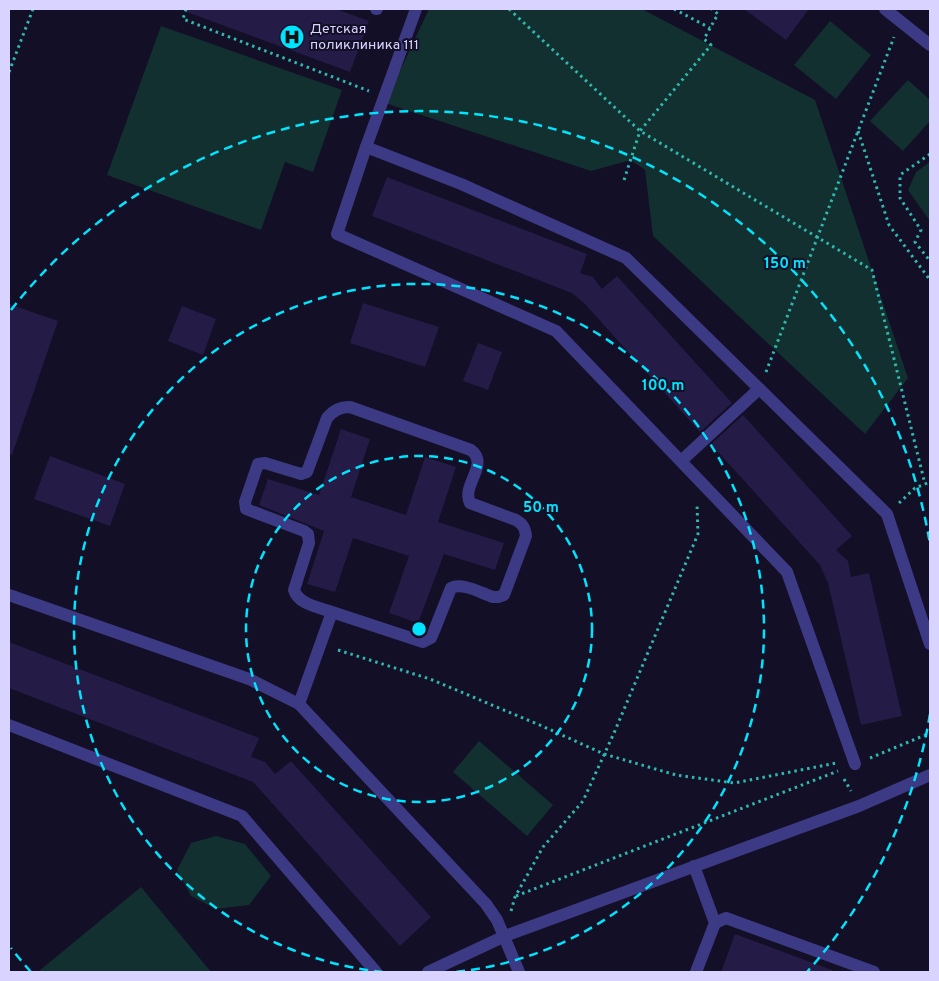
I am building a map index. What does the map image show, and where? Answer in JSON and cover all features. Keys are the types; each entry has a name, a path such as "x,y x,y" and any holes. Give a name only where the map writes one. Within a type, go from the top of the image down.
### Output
{"lane":[{"path":"416,9 337,234 556,331 787,572 856,764"},
{"path":"886,9 930,45"},
{"path":"366,147 461,184 626,258 887,514 930,644"},
{"path":"681,461 760,389"},
{"path":"342,408 350,408 471,450 476,454 478,466 468,491 470,503 516,520 525,529 526,536 504,595 498,598 493,597 456,585 450,588 431,638 423,642 332,612 301,601 296,596 294,590 309,543 308,534 304,530 246,509 245,502 258,464 265,463 301,474 307,472 327,418 332,412 342,408"},
{"path":"9,595 249,679 299,704 486,904 505,936 519,972"},
{"path":"299,704 332,612"},
{"path":"9,725 242,816 376,972"},
{"path":"428,972 505,936 859,806 930,775"},
{"path":"694,866 715,923 696,972"},
{"path":"715,923 726,918 874,972"}],"path":[{"path":"9,72 33,9"},
{"path":"186,9 183,19 384,97"},
{"path":"509,9 640,131 872,270 925,484"},
{"path":"674,9 710,28"},
{"path":"624,180 640,131 711,45 704,39 718,14 712,9"},
{"path":"760,389 900,21"},
{"path":"858,130 889,225 930,280"},
{"path":"930,154 900,175 900,198 922,230 915,242 930,261"},
{"path":"887,514 915,488 930,482"},
{"path":"697,496 698,534 583,801 543,848 515,897 840,770"},
{"path":"320,644 430,679 604,754 676,775 734,783 835,762 859,806"},
{"path":"856,764 930,733"}],"green space":[{"path":"429,9 642,9 815,100 908,378 865,434 653,236 645,170 631,160 591,171 385,103"},
{"path":"830,21 871,55 836,99 794,65"},
{"path":"161,26 342,90 313,172 285,162 261,230 107,175"},
{"path":"908,80 930,100 930,121 903,151 870,121"},
{"path":"930,162 930,221 908,190 916,172"},
{"path":"479,741 553,805 527,836 453,772"},
{"path":"216,836 245,844 271,876 249,905 216,909 191,896 177,870 191,843"},
{"path":"141,887 211,972 39,971"}],"building":[{"path":"184,9 336,9 369,21 350,72 184,11"},
{"path":"744,9 809,9 786,40"},
{"path":"387,177 587,254 580,273 593,277 602,289 617,276 732,403 700,432 585,304 572,293 372,216"},
{"path":"363,303 439,327 425,367 350,343"},
{"path":"9,304 58,321 12,455 9,454"},
{"path":"182,306 216,319 203,355 168,341"},
{"path":"478,343 502,352 488,390 463,381"},
{"path":"743,415 852,536 836,550 848,561 851,577 869,573 902,716 861,725 828,583 820,565 711,444"},
{"path":"341,429 370,439 351,497 406,515 425,457 456,467 438,522 504,543 495,570 444,554 418,623 389,613 409,556 353,538 335,592 307,584 324,531 259,505 268,479 319,495"},
{"path":"50,456 125,484 110,526 34,499"},
{"path":"9,642 259,738 251,757 265,762 275,774 291,761 431,917 400,946 253,782 9,688"},
{"path":"735,934 832,970 832,972 721,972"}],"place":[{"name":"Детская поликлиника 111","path":"292,37"}]}
